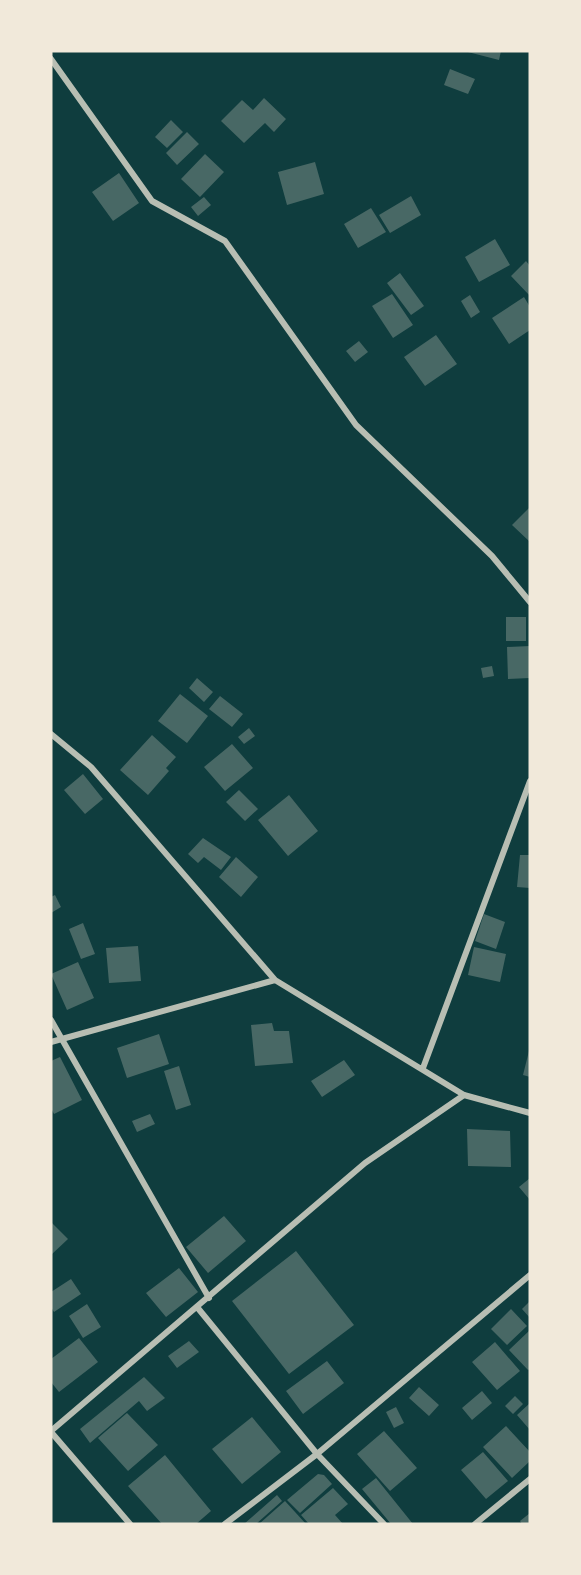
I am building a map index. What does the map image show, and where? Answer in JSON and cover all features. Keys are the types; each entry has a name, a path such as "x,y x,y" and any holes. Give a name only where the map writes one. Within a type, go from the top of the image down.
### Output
{"street":[{"path":"51,59 152,201 225,242 356,424 492,556 530,602"},
{"path":"51,734 91,767 275,980 464,1095 530,1113"},
{"path":"423,1068 530,781"},
{"path":"51,1042 275,980"},
{"path":"51,1020 209,1298"},
{"path":"130,1524 51,1432 365,1163 464,1095"},
{"path":"225,1524 318,1454 530,1275"},
{"path":"197,1307 318,1454 384,1524"},
{"path":"475,1524 530,1479"}],"building":[{"path":"464,51 501,51 499,60"},
{"path":"450,69 475,79 468,94 444,85"},
{"path":"264,98 286,119 274,132 265,123 244,143 221,121 242,100 253,110"},
{"path":"171,120 183,132 167,148 155,137"},
{"path":"187,132 199,144 177,165 166,153"},
{"path":"205,154 224,172 200,197 181,179"},
{"path":"315,162 324,194 287,205 278,172"},
{"path":"119,173 139,203 113,221 92,192"},
{"path":"411,196 421,215 390,233 379,215"},
{"path":"204,197 211,205 198,216 191,207"},
{"path":"371,208 386,232 358,248 344,224"},
{"path":"495,239 510,265 479,282 465,257"},
{"path":"526,261 530,266 530,296 511,276"},
{"path":"400,273 424,306 411,315 387,283"},
{"path":"392,294 413,325 393,338 372,306"},
{"path":"470,295 480,312 471,318 461,301"},
{"path":"524,297 530,307 530,330 509,344 492,318"},
{"path":"436,335 457,364 425,386 404,357"},
{"path":"359,341 368,352 355,362 346,351"},
{"path":"530,507 530,542 512,525"},
{"path":"506,617 526,617 526,641 506,641"},
{"path":"530,646 530,678 508,679 507,647"},
{"path":"492,666 494,676 483,678 481,668"},
{"path":"197,678 213,692 204,702 189,688"},
{"path":"180,694 208,716 187,743 158,721"},
{"path":"220,696 243,714 232,727 209,709"},
{"path":"249,728 255,736 244,744 238,737"},
{"path":"152,735 176,757 166,768 169,771 148,795 120,770"},
{"path":"232,744 253,768 225,791 204,767"},
{"path":"83,774 103,799 85,814 64,790"},
{"path":"239,790 258,809 245,821 226,802"},
{"path":"289,795 318,831 288,856 258,820"},
{"path":"203,838 231,857 221,870 204,857 198,863 188,854"},
{"path":"520,855 530,855 530,888 517,887"},
{"path":"236,857 258,877 241,897 219,877"},
{"path":"55,895 61,907 51,913 51,897"},
{"path":"484,914 505,922 496,949 475,941"},
{"path":"83,923 95,954 81,959 69,929"},
{"path":"138,946 141,981 109,983 106,948"},
{"path":"474,947 506,954 500,982 468,975"},
{"path":"78,962 94,998 67,1010 51,974"},
{"path":"272,1023 274,1031 289,1031 293,1063 255,1066 251,1025"},
{"path":"159,1034 169,1064 127,1078 117,1048"},
{"path":"530,1051 530,1077 523,1075"},
{"path":"60,1057 82,1100 54,1114 51,1108 51,1061"},
{"path":"344,1060 355,1075 322,1097 311,1081"},
{"path":"179,1066 191,1105 176,1110 164,1071"},
{"path":"150,1114 155,1124 137,1132 132,1121"},
{"path":"467,1129 510,1131 511,1167 468,1166"},
{"path":"530,1178 530,1200 519,1187"},
{"path":"224,1216 246,1241 208,1273 186,1247"},
{"path":"51,1222 68,1239 51,1255"},
{"path":"296,1251 354,1325 289,1374 232,1301"},
{"path":"179,1268 198,1292 166,1317 146,1293"},
{"path":"71,1279 81,1294 54,1312 51,1307 51,1292"},
{"path":"530,1301 530,1318 522,1309"},
{"path":"87,1304 101,1327 83,1338 69,1316"},
{"path":"511,1309 527,1326 507,1345 491,1329"},
{"path":"530,1330 530,1369 528,1370 509,1350"},
{"path":"79,1338 98,1362 59,1392 51,1382 51,1359"},
{"path":"189,1341 199,1352 177,1368 168,1356"},
{"path":"495,1342 520,1371 497,1390 472,1362"},
{"path":"327,1361 344,1383 303,1414 286,1391"},
{"path":"144,1377 165,1398 147,1411 139,1401 90,1443 80,1429"},
{"path":"419,1387 439,1405 429,1416 409,1398"},
{"path":"482,1391 492,1403 472,1420 462,1408"},
{"path":"515,1396 523,1404 513,1414 505,1406"},
{"path":"530,1403 530,1430 517,1415"},
{"path":"396,1407 404,1423 394,1428 386,1412"},
{"path":"127,1413 158,1445 128,1471 98,1438"},
{"path":"252,1417 281,1452 242,1484 212,1449"},
{"path":"506,1426 530,1452 530,1461 512,1478 483,1447"},
{"path":"384,1431 417,1468 390,1491 357,1454"},
{"path":"483,1452 508,1481 486,1499 461,1470"},
{"path":"165,1455 211,1511 196,1524 162,1524 128,1486"},
{"path":"318,1474 324,1475 332,1484 300,1513 287,1500"},
{"path":"376,1478 413,1524 391,1524 362,1489"},
{"path":"333,1488 348,1504 335,1515 343,1524 309,1524 301,1515"},
{"path":"277,1495 282,1501 256,1524 244,1524"},
{"path":"285,1501 306,1524 259,1524"},
{"path":"530,1513 530,1524 522,1524 520,1521"}]}
